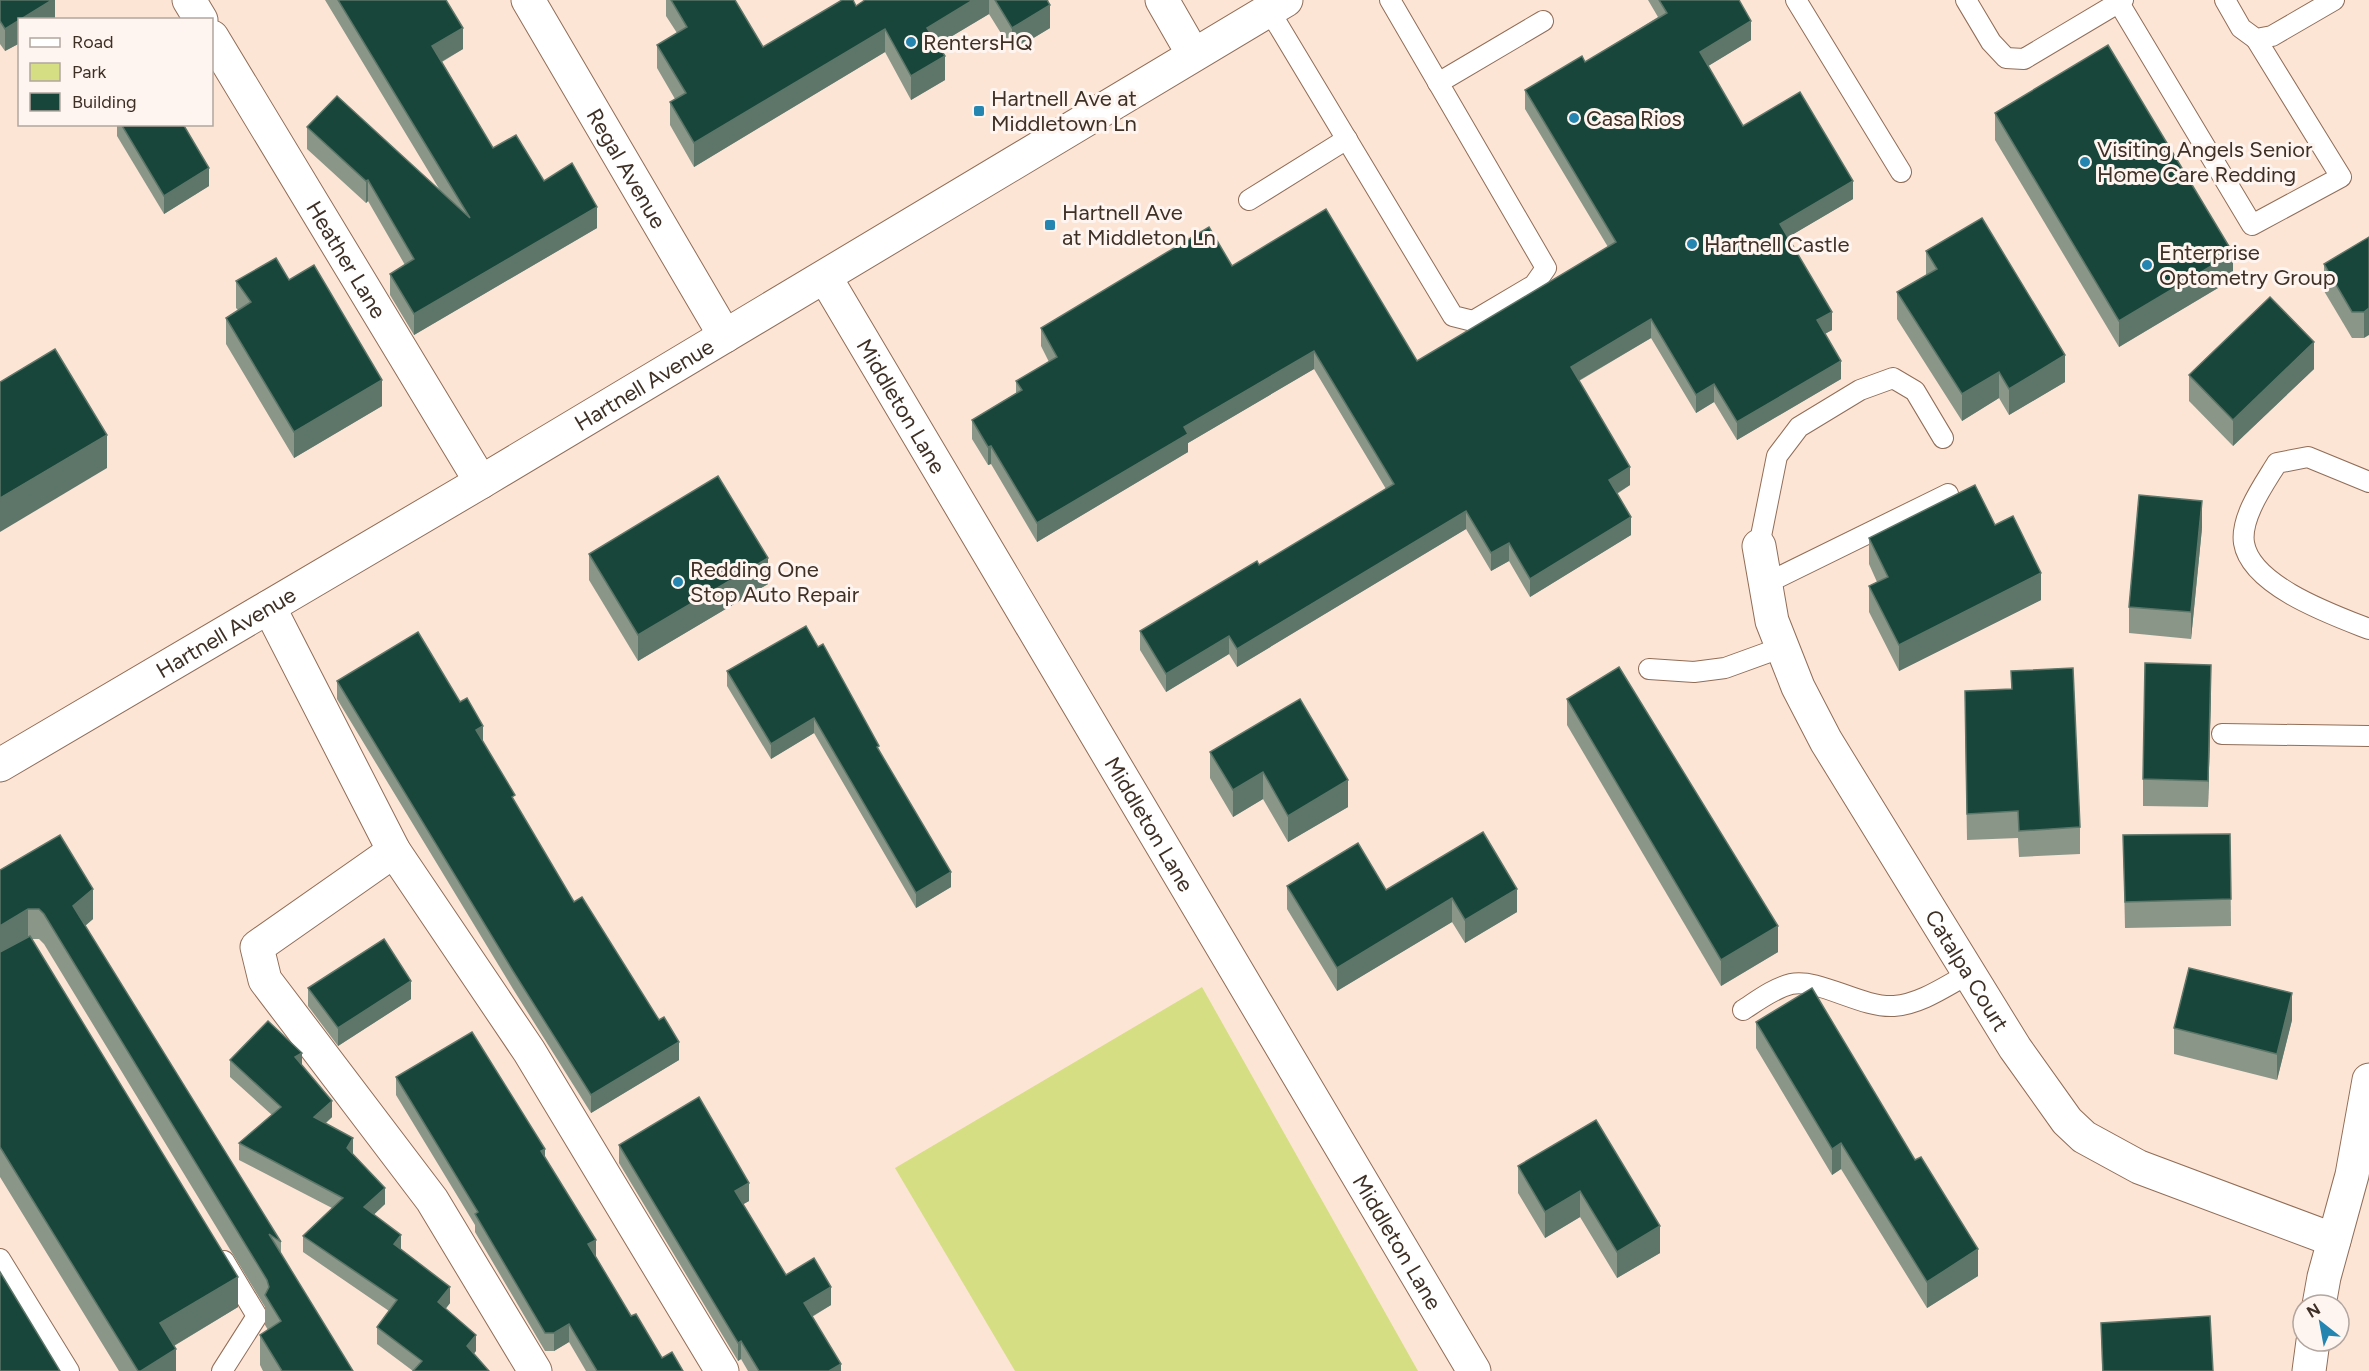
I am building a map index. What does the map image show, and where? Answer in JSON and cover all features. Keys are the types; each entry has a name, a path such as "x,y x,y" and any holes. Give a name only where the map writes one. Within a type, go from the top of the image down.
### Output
{"street":[{"path":"189,0 200,18"},
{"name":"Regal Avenue","path":"528,0 725,336"},
{"path":"1162,0 1193,54"},
{"name":"Hartnell Avenue","path":"0,765 481,482 1278,5"},
{"name":"Heather Lane","path":"213,39 481,482"},
{"name":"Middleton Lane","path":"825,277 1474,1371"},
{"name":"Catalpa Court","path":"1759,546 1772,621 1798,687 1826,741 2049,1099 2084,1137 2139,1167 2334,1240"},
{"path":"269,607 394,851 529,1051 722,1371"},
{"path":"394,851 257,948 265,980 432,1200 535,1371"},
{"path":"2322,1293 2352,1175 2369,1080"},
{"path":"2309,1371 2311,1353"}],"lane":[{"path":"1278,5 1347,139 1453,316 1473,321 1534,285 1546,268 1390,0"},
{"path":"1796,0 1901,172"},
{"path":"1966,0 1991,42 2006,58 2024,59 2121,1 2252,225 2341,177 2256,39 2241,28 2224,0"},
{"path":"2256,39 2272,36 2334,0"},
{"path":"1438,83 1543,21"},
{"path":"1249,200 1347,139"},
{"path":"1759,546 1777,456 1799,427 1860,390 1893,378 1915,391 1943,438"},
{"path":"2369,482 2308,457 2277,463 2249,508 2244,542 2259,573 2321,611 2369,629"},
{"path":"1765,584 1948,494"},
{"path":"1649,669 1694,672 1725,668 1783,647"},
{"path":"2222,734 2369,736"},
{"path":"1743,1010 1792,984 1811,985 1864,1003 1894,1006 1921,1000 1970,973"},
{"path":"214,1245 257,1316 222,1371"},
{"path":"0,1259 69,1371"}],"green space":[{"path":"1202,987 1418,1371 1015,1371 895,1168"}],"building":[{"path":"0,0 52,0 23,18 18,18 18,21 5,29 0,21"},
{"path":"338,0 446,0 463,28 432,46 493,148 516,135 544,181 572,163 597,207 414,314 390,274 414,259 368,180 366,181 307,127 337,96 470,218"},
{"path":"671,0 735,0 763,47 842,0 853,0 856,6 865,0 973,0 927,28 945,56 911,76 885,29 694,143 670,102 686,93 657,45 687,27"},
{"path":"995,0 1047,0 1050,5 1012,28"},
{"path":"1659,0 1739,0 1751,21 1700,52 1743,126 1800,92 1853,181 1780,224 1832,312 1817,320 1841,361 1737,422 1714,384 1696,395 1651,319 1571,367 1630,467 1609,480 1631,517 1530,579 1509,543 1491,553 1466,511 1237,649 1229,636 1166,674 1140,631 1257,561 1259,565 1394,484 1314,351 1184,427 1188,434 1037,523 991,446 988,447 972,420 1022,390 1016,381 1057,357 1041,328 1209,227 1232,266 1326,209 1417,361 1616,242 1525,90 1582,56 1585,62 1667,13"},
{"path":"2108,45 2233,253 2119,321 1995,113"},
{"path":"122,126 184,126 209,168 164,196"},
{"path":"1982,218 2065,355 2009,389 1999,372 1962,394 1897,292 1937,269 1926,251"},
{"path":"2369,237 2369,308 2364,312 2352,312 2324,264"},
{"path":"276,258 289,280 314,265 382,380 294,432 226,318 251,302 236,281"},
{"path":"2270,297 2314,342 2233,420 2189,375"},
{"path":"55,349 107,435 0,498 0,382"},
{"name":"Redding One Stop Auto Repair","path":"718,476 768,558 638,635 589,554"},
{"path":"1975,485 1995,525 2013,516 2041,573 1899,645 1869,586 1888,577 1869,538"},
{"path":"2139,495 2202,501 2191,612 2129,607"},
{"path":"806,626 818,647 823,644 879,746 877,747 951,872 916,893 814,718 771,744 727,671"},
{"path":"418,632 460,702 467,698 483,726 476,730 515,795 512,797 574,902 582,897 659,1020 664,1017 679,1042 591,1095 337,681"},
{"path":"2145,663 2211,665 2208,781 2143,779"},
{"path":"1619,667 1778,926 1721,960 1567,699"},
{"path":"2073,668 2080,827 2019,831 2018,811 1967,814 1965,691 2012,689 2011,671"},
{"path":"1300,699 1348,780 1288,816 1263,772 1233,790 1210,752"},
{"path":"1483,832 1517,889 1465,920 1452,898 1337,968 1287,886 1358,843 1386,890"},
{"path":"2230,834 2231,899 2125,902 2123,835"},
{"path":"60,835 93,889 73,906 281,1242 269,1234 353,1371 282,1371 260,1335 281,1321 265,1295 269,1287 267,1280 44,914 39,909 28,909 0,926 0,870"},
{"path":"30,936 238,1277 160,1323 176,1349 141,1371 138,1371 0,1147 0,952"},
{"path":"384,939 411,981 338,1028 308,988"},
{"path":"2189,968 2292,993 2277,1054 2174,1028"},
{"path":"1812,988 1915,1160 1921,1157 1978,1249 1927,1282 1841,1143 1832,1149 1756,1022"},
{"path":"268,1021 302,1053 295,1057 332,1101 314,1117 353,1138 347,1148 385,1188 364,1207 401,1235 394,1244 450,1287 438,1302 476,1335 467,1346 489,1371 413,1371 422,1361 377,1327 397,1300 303,1236 343,1198 239,1143 281,1107 230,1060"},
{"path":"472,1032 545,1149 541,1151 596,1240 588,1244 631,1316 636,1314 662,1358 672,1352 683,1371 597,1371 569,1324 554,1333 545,1333 475,1214 478,1212 396,1077"},
{"path":"699,1097 749,1183 735,1191 786,1275 814,1258 831,1287 804,1303 841,1364 829,1371 759,1371 741,1341 738,1343 619,1145"},
{"path":"1596,1120 1660,1226 1617,1252 1580,1191 1545,1212 1518,1166"},
{"path":"0,1272 60,1371 0,1371"},
{"path":"2210,1316 2213,1371 2103,1371 2101,1323"}],"place":[{"name":"RentersHQ","path":"911,42"},
{"name":"Hartnell Ave at Middletown Ln","path":"979,111"},
{"name":"Casa Rios","path":"1574,118"},
{"name":"Visiting Angels Senior Home Care Redding","path":"2085,162"},
{"name":"Hartnell Ave at Middleton Ln","path":"1050,225"},
{"name":"Hartnell Castle","path":"1692,244"},
{"name":"Enterprise Optometry Group","path":"2147,265"},
{"name":"Redding One Stop Auto Repair","path":"678,582"}]}
